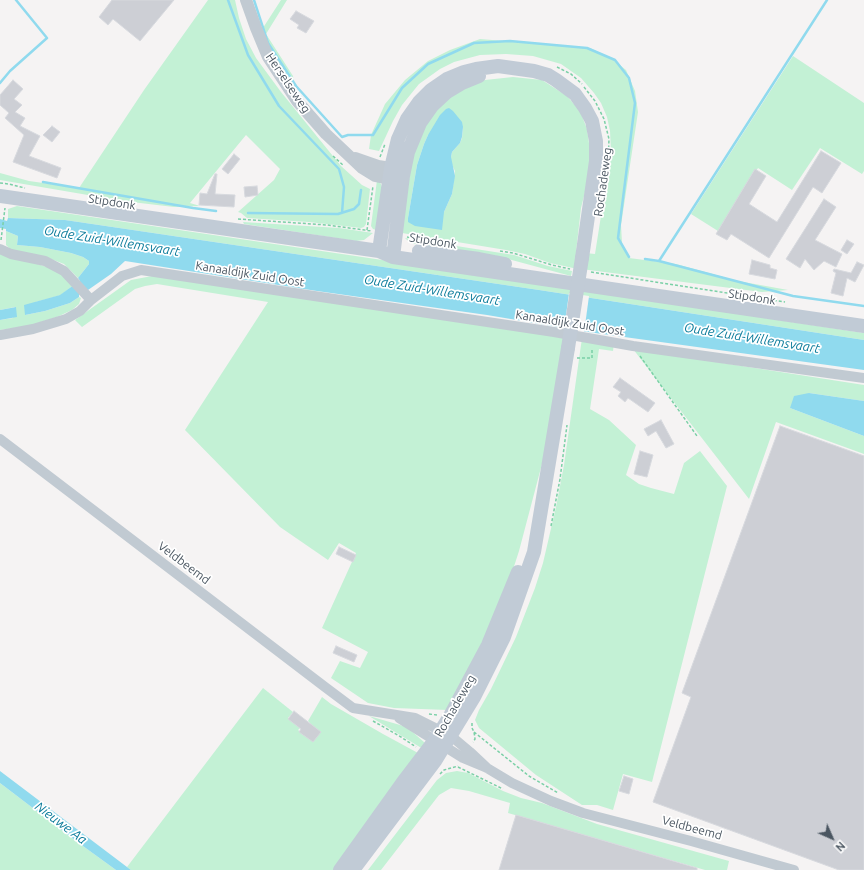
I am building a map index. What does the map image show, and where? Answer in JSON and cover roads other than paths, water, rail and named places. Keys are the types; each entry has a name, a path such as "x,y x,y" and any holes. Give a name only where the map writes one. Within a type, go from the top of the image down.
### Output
{"main road":[{"name":"Rochadeweg","path":"353,870 435,762 443,738 474,697 504,637 534,552 538,524 573,353 578,264 596,161 596,141 592,122 575,94 563,84 548,75 519,68 498,66 476,68 455,75 431,90 419,102 407,119 383,172 391,243"},
{"name":"Rochadeweg","path":"379,252 391,243 408,152 417,129 425,115 439,99 454,87 489,73 519,68"},
{"name":"Stipdonk","path":"0,196 379,252 391,243 546,279 864,326"},
{"name":"Rochadeweg","path":"340,870 435,762"}],"street":[{"name":"Herselseweg","path":"246,0 268,57 297,101 326,134 362,168 383,172"},
{"path":"383,172 403,176"},
{"path":"0,246 11,254 45,261 64,272 91,300"},
{"name":"Kanaaldijk Zuid Oost","path":"0,335 33,329 66,319 80,311 91,300 122,276 142,270 633,346 864,378"},
{"name":"Veldbeemd","path":"0,439 353,708 415,718 443,738 470,752 487,768 512,783 550,802 794,870"}],"water":[{"path":"449,108 462,122 463,127 460,143 452,152 451,157 455,176 452,194 444,212 442,230 415,226 408,222 408,218 417,165 428,135 440,115"},
{"name":"Oude Zuid-Willemsvaart","path":"8,218 65,220 864,340 864,370 588,332 487,315 317,291 125,261 111,274 88,290 79,293 79,297 70,303 45,311 25,315 24,305 60,295 71,287 74,287 80,281 78,278 89,264 89,261 83,257 71,253 40,247 17,245 18,236 6,231 6,229 0,228 0,219 7,221"},
{"path":"16,307 17,317 0,320 0,310"},
{"path":"809,393 864,401 864,436 790,408 794,396"},
{"name":"Nieuwe Aa","path":"0,771 131,870 116,870 76,841 0,783"}],"waterway":[{"path":"0,83 10,71 47,38 16,0"},
{"path":"228,0 248,55 279,106 339,169 344,187 342,213"},
{"path":"254,0 268,43 296,86 342,137 348,135 373,135 402,88 428,64 474,43 510,41 587,48 615,60 629,78 635,103 618,238 629,257"},
{"path":"827,0 659,261 793,296 864,306"},
{"path":"43,182 216,211"},
{"path":"248,213 338,214 354,209 359,204 361,190"},
{"path":"645,259 659,261"}]}
